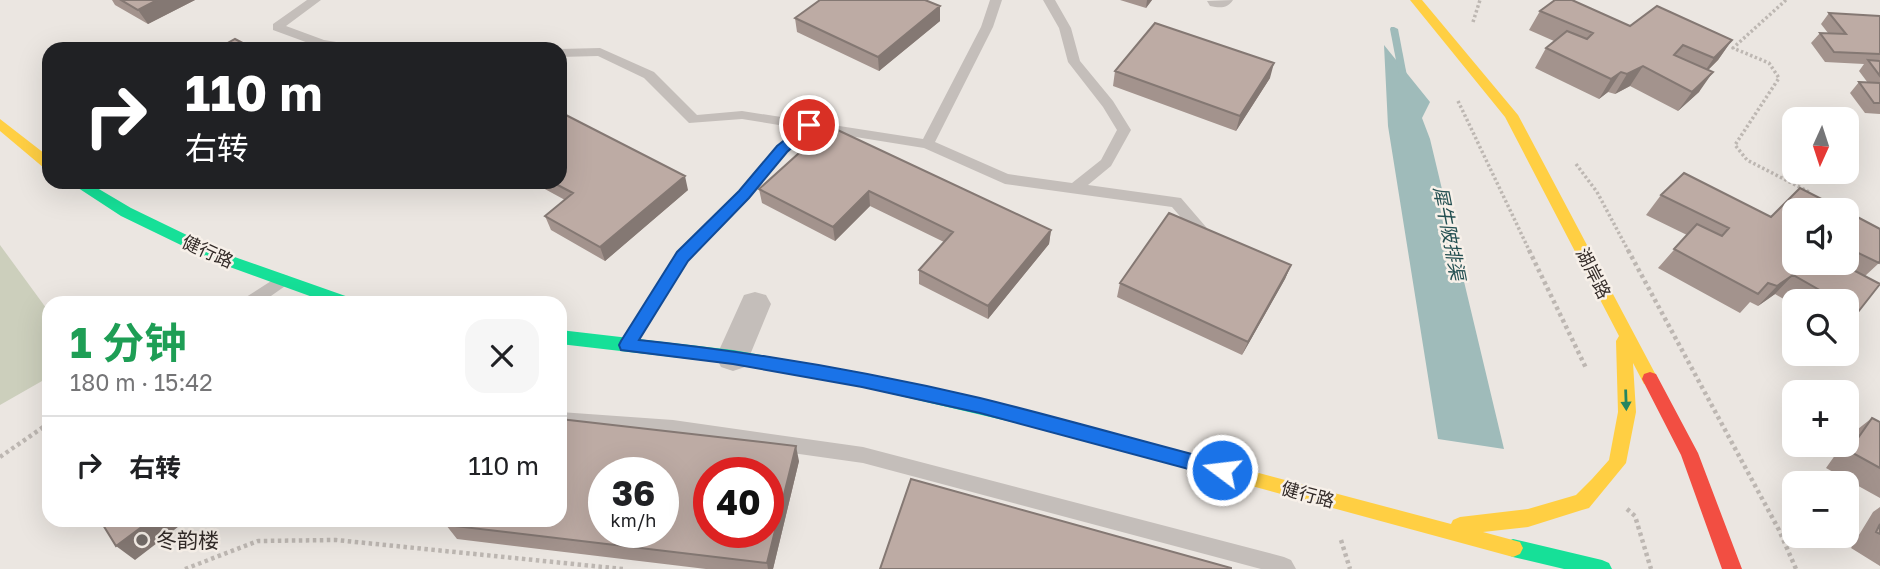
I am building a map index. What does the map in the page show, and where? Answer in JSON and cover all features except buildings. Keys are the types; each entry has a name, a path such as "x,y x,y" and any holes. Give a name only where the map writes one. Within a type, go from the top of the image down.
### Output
{"street":[{"name":"湖岸路","path":"1416,0 1511,115 1689,453 1732,569"},
{"path":"0,124 42,159"},
{"name":"健行路","path":"88,189 126,212 221,258 328,296"},
{"path":"733,357 755,304"},
{"path":"1437,529 1528,518 1582,502 1617,463 1627,412 1624,332"},
{"name":"健行路","path":"567,338 733,357 862,380 980,406 1437,529 1602,569"},
{"path":"1437,529 1480,556"}],"lane":[{"path":"315,0 276,27 317,42"},
{"path":"927,144 988,27 996,0"},
{"path":"1049,0 1065,28 1074,62 1108,104 1124,130 1106,163 1075,188"},
{"path":"567,53 600,52 649,75 694,120 743,115 927,144 1005,179 1176,202 1201,231"},
{"path":"627,345 682,257 744,195 782,149 809,125"},
{"path":"259,296 282,280"},
{"path":"567,420 673,428 863,455 1205,544 1284,566 1286,569"}],"path":[{"path":"1786,0 1733,48 1769,63 1779,78 1735,145 1747,160 1815,195"},
{"path":"1454,93 1589,374"},
{"path":"0,457 42,428"},
{"path":"1598,485 1635,516 1651,569"},
{"path":"185,569 258,541 337,540 623,569"}],"green space":[{"path":"0,245 42,302 42,381 0,405"}],"water":[{"path":"1384,45 1430,102 1422,118 1430,139 1504,449 1438,439 1388,126"}],"waterway":[{"name":"犀牛陂排渠","path":"1394,29 1403,76"}],"traffic: fast":[{"path":"88,189 126,212 221,258 328,296"},
{"path":"567,338 733,357 862,380 1037,421"},
{"path":"1513,548 1602,569"}],"traffic: slow":[{"path":"1416,0 1511,115 1650,379"},
{"path":"0,124 42,159"},
{"path":"1460,526 1528,518 1582,502 1598,485 1617,463 1627,412 1624,341"},
{"path":"1037,421 1513,548"}],"traffic: jam":[{"path":"1650,379 1689,453 1732,569"}],"place":[{"name":"冬韵楼","path":"142,540"}],"route":[{"path":"809,125 782,149 744,195 682,257 627,345 733,357 862,380 980,406 1222,470"}]}
